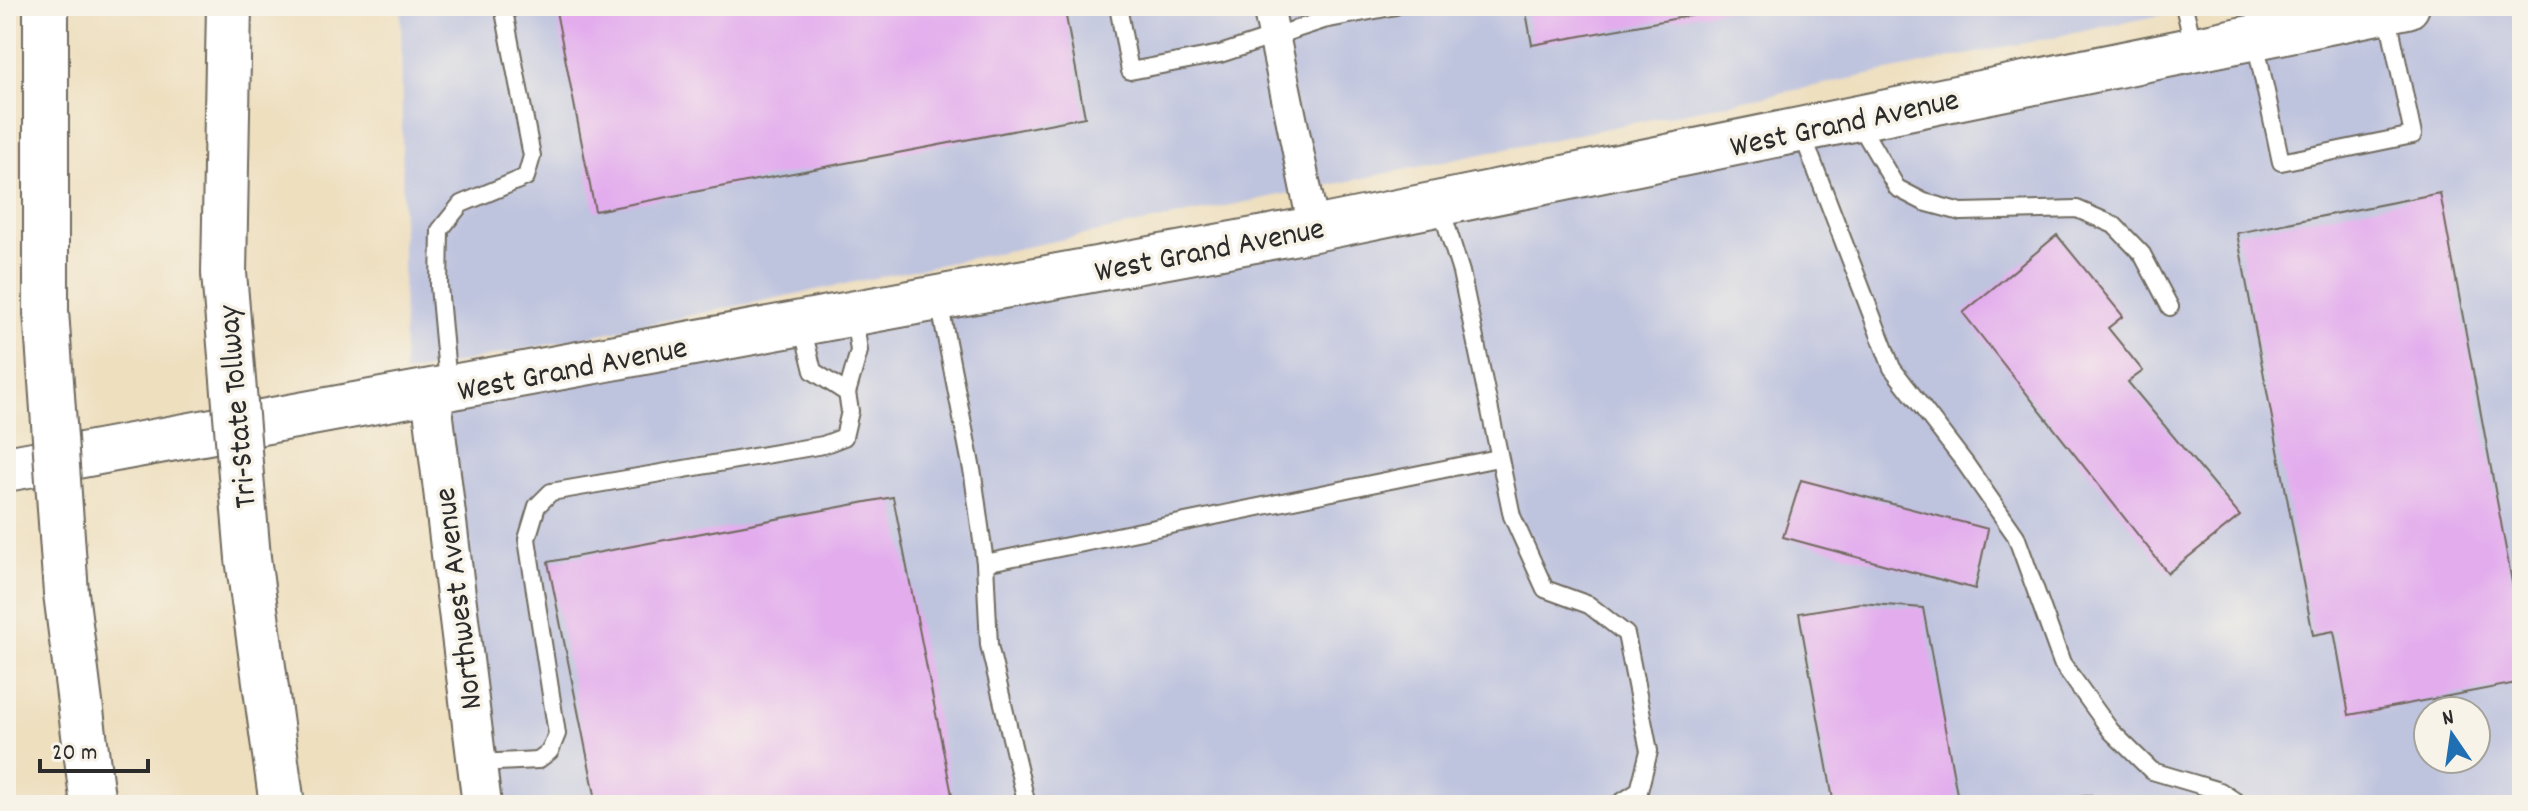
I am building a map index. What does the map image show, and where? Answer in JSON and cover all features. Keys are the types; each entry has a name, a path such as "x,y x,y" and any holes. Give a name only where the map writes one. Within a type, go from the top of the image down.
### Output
{"main road":[{"path":"46,6 46,311 66,593 93,805"},
{"name":"Tri-State Tollway","path":"229,6 224,273 248,558 282,805"},
{"name":"West Grand Avenue","path":"6,469 440,392 1314,229 2397,8"}],"street":[{"path":"1268,6 1314,229"},
{"name":"Northwest Avenue","path":"440,392 482,805"}],"lane":[{"path":"440,392 440,230 461,204 526,177 532,156 503,6"},
{"path":"1118,6 1130,71 1220,54 1324,20 1396,6"},
{"path":"2184,6 2194,49"},
{"path":"2255,37 2281,162 2413,135 2397,8"},
{"path":"1856,119 1897,188 1924,202 1961,212 2077,209 2114,225 2142,254 2170,307"},
{"path":"1800,130 1892,368 2016,536 2062,663 2111,731 2152,771 2220,791 2241,805"},
{"path":"1440,204 1461,272 1512,516 1545,589 1589,605 1626,634 1649,751 1639,791 1617,805"},
{"path":"939,299 973,475 985,563 989,645 1027,805"},
{"path":"476,763 538,760 550,751 557,734 527,539 537,506 551,492 823,445 844,437 850,411 847,393 859,351 854,315"},
{"path":"802,324 813,371 847,393"},
{"path":"985,563 1498,458"}],"shaded area":[{"path":"401,6 2206,6 404,374"},
{"path":"2451,6 2522,6 2522,805 483,805 431,393"}],"building":[{"path":"555,6 1064,6 1085,117 595,211"},
{"path":"1525,6 1733,6 1733,8 1532,45"},
{"path":"2440,193 2522,636 2522,682 2454,695 2412,695 2412,703 2349,715 2334,631 2313,635 2237,233"},
{"path":"2057,235 2123,316 2108,328 2143,371 2128,382 2240,516 2168,573 1963,313"},
{"path":"1801,480 1988,529 1975,589 1783,537"},
{"path":"893,497 954,805 597,805 548,562"},
{"path":"1860,603 1923,608 1959,805 1834,805 1799,613"},
{"path":"2091,795 2093,805 2046,805 2046,803"}]}
